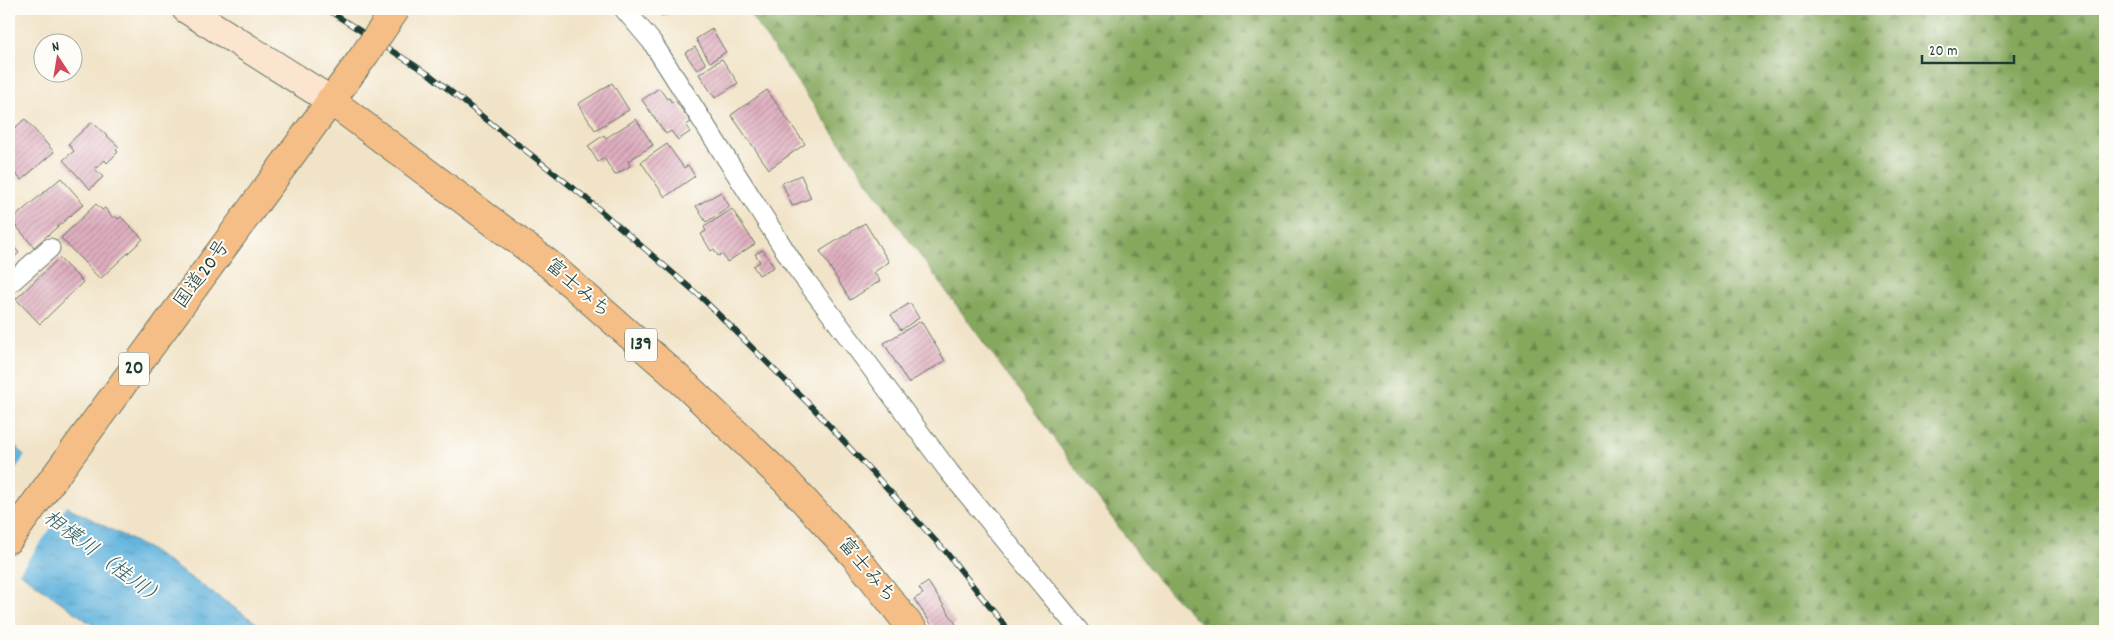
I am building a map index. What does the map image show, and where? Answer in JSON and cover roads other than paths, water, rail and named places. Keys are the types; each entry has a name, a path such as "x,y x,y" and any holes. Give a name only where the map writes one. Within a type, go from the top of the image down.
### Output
{"highway":[{"name":"国道20号","path":"9,539 363,57 396,9"},
{"name":"富士みち","path":"330,100 549,264 675,375 786,481 854,555 914,631"}],"street":[{"name":"富士みち","path":"186,9 330,100"}],"lane":[{"path":"624,9 652,42 796,266 950,472 1080,631"},
{"path":"9,284 50,248"}],"water":[{"name":"相模川（桂川）","path":"9,438 66,506 149,549 268,631 101,631 9,565"}],"railway":[{"path":"326,9 430,75 587,199 702,298 812,407 946,552 1009,631"}]}
